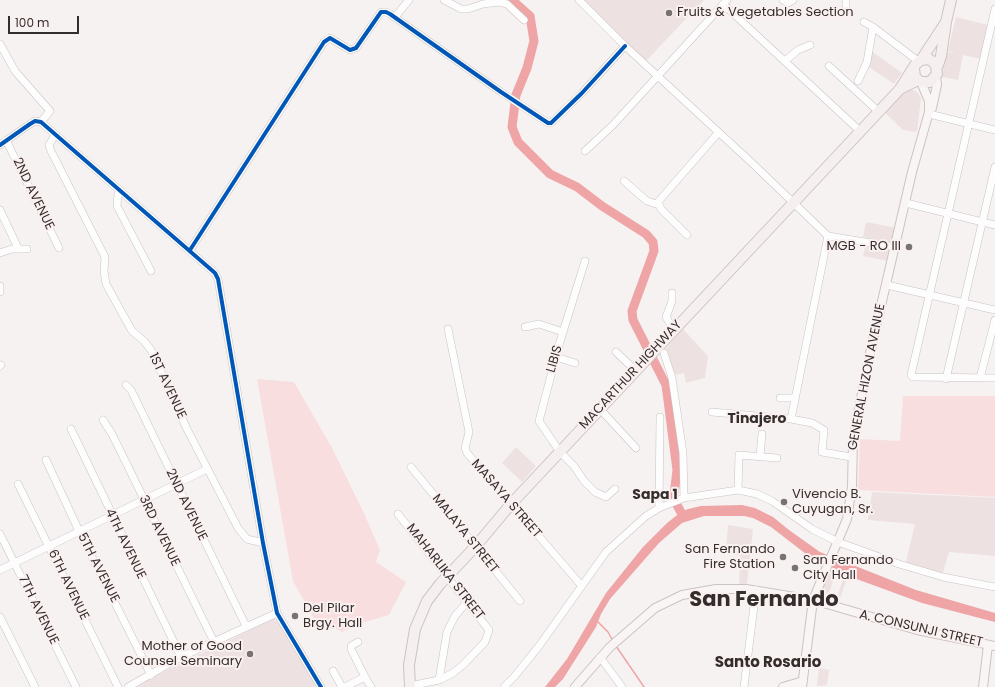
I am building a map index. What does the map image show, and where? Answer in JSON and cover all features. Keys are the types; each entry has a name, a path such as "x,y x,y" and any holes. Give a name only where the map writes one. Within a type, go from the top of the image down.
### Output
{"highway":[{"name":"MACARTHUR HIGHWAY","path":"900,89 920,81 930,82 936,72 941,56 951,0"},
{"name":"MACARTHUR HIGHWAY","path":"410,687 409,665 415,629 427,602 447,576 476,547 510,504 644,362 661,349 674,330 900,89 904,80 918,63 936,34 946,22"},
{"path":"920,81 914,74 918,63 931,60 936,72"}],"main road":[{"name":"GENERAL HIZON AVENUE","path":"802,684 812,600 833,554 846,519 852,487 853,439 895,247 934,97 936,72"},
{"name":"GENERAL HIZON AVENUE","path":"920,81 929,101 929,113"},
{"name":"A. CONSUNJI STREET","path":"575,687 600,657 615,642 655,608 682,595 716,589 756,590 812,600 875,619 992,645"},
{"path":"983,687 992,645"},
{"path":"783,687 802,684"}],"street":[{"path":"395,17 409,0"},
{"path":"444,0 461,9 468,9 483,4 499,2 507,4 524,20"},
{"path":"579,0 625,46 658,75 828,236 895,247"},
{"path":"783,0 788,3 793,0"},
{"path":"585,150 613,125 725,2 860,132"},
{"path":"995,9 911,375 913,377 995,378"},
{"path":"190,250 324,42 330,38 350,50 354,49 381,12 386,12 395,17 530,112 551,123 582,93 625,46"},
{"path":"864,22 873,27 918,63"},
{"path":"858,81 867,62 873,27"},
{"path":"0,44 15,71 50,111 41,122"},
{"path":"785,61 798,50 810,45"},
{"path":"829,66 879,112"},
{"path":"929,113 995,130"},
{"path":"0,145 35,121 41,122 120,192 210,266 218,279 263,543 277,613 321,687"},
{"path":"659,205 660,199 718,132"},
{"name":"1ST AVENUE","path":"54,135 49,145 51,151 105,257 104,280 132,331 144,341 151,350 207,469 242,535 247,539 263,543"},
{"name":"2ND AVENUE","path":"6,140 59,248"},
{"path":"946,378 995,166"},
{"path":"624,181 647,201 659,205 673,223 687,235"},
{"path":"120,192 118,194 117,206 151,271"},
{"path":"906,203 995,225"},
{"path":"0,210 18,248"},
{"path":"791,419 828,236"},
{"path":"0,253 18,248 27,249"},
{"name":"LIBIS","path":"585,261 563,332 539,421 560,452 574,466 584,481 595,492 606,497 616,489"},
{"path":"887,285 995,310"},
{"path":"0,286 0,292"},
{"path":"672,292 672,301 666,317 674,330"},
{"path":"980,378 995,320"},
{"path":"525,327 539,324 563,332"},
{"name":"MASAYA STREET","path":"448,329 469,432 465,448 466,453 581,585"},
{"path":"661,349 672,378 683,453 684,498"},
{"path":"616,352 636,371"},
{"path":"556,357 575,363"},
{"name":"2ND AVENUE","path":"126,384 131,390 246,626"},
{"path":"780,398 795,398"},
{"path":"600,409 636,448"},
{"path":"712,412 791,419 812,423 823,427 822,452 852,457"},
{"path":"659,508 660,418"},
{"name":"3RD AVENUE","path":"103,420 112,434 143,500 214,642"},
{"name":"4TH AVENUE","path":"71,429 111,515 181,657"},
{"path":"760,456 762,434"},
{"path":"738,490 739,455 777,458"},
{"name":"5TH AVENUE","path":"46,460 79,532 151,675"},
{"name":"MALAYA STREET","path":"411,467 520,601"},
{"path":"0,570 207,469"},
{"name":"6TH AVENUE","path":"18,484 118,687"},
{"path":"504,687 530,658 606,552 632,528 659,508 684,498 738,490 757,494 772,501 812,529 838,542 899,564 943,577 995,587"},
{"name":"MAHARLIKA STREET","path":"398,514 467,602 488,626 489,632 485,642 464,665 439,680"},
{"name":"7TH AVENUE","path":"0,534 76,687"},
{"path":"744,687 756,590"},
{"path":"410,687 439,680 447,632 455,616 467,602"},
{"path":"128,687 181,657 277,613"},
{"path":"0,617 35,687"},
{"path":"358,642 351,646 351,649 371,687"},
{"path":"600,657 622,687"},
{"path":"333,671 344,687 365,677"}],"shaded area":[{"path":"580,0 704,0 645,62"},
{"path":"956,17 988,25 981,59 963,55 958,80 942,77 947,52 956,53 948,51"},
{"path":"870,50 902,73 894,84 866,65"},
{"path":"910,89 917,92 921,98 917,132 903,130 885,113 902,94"},
{"path":"866,222 897,228 893,244 863,237"},
{"path":"866,244 892,249 889,261 863,256"},
{"path":"683,329 708,356 705,378 686,383 684,373 676,375 664,351"},
{"path":"257,379 294,382 332,448 363,511 380,550 376,562 406,582 389,615 358,624 342,632 335,628 330,629 326,624 319,628 293,581"},
{"path":"903,396 995,396 995,497 858,490 860,439 900,441"},
{"path":"516,447 536,466 522,482 502,463"},
{"path":"872,492 995,498 995,556 949,552 942,576 905,566 915,524 868,520"},
{"path":"742,505 755,508 773,517 820,552 916,590 995,613 995,622 922,603 851,577 806,554 771,527 753,518 744,516 704,516 682,523 659,543 610,599 601,614 596,627 563,679 555,687 545,687 567,659 606,593 643,547 667,523 681,512 688,509 701,506"},
{"path":"728,525 753,529 747,584 739,584 740,556 731,554 731,548 726,548"},
{"path":"830,569 848,576 838,604 835,602 844,577 834,573 831,581 833,582 826,601 819,599"},
{"name":"Mother of Good Counsel Seminary","path":"273,619 279,621 317,687 132,687"},
{"path":"819,668 829,670 827,685 817,686"}],"waterway":[{"path":"512,0 530,16 534,41 527,68 516,95 512,127 518,142 550,174 577,187 602,206 646,234 653,242 654,251 632,311 633,320 666,385 677,470 674,495 683,516"},
{"path":"597,621 608,632 613,641"},
{"path":"616,646 644,687"}],"cycle path":[{"path":"190,250 324,42 330,38 350,50 356,48 381,12 390,14 548,123 551,123 582,93 625,46"},
{"path":"0,145 35,121 41,122 215,273 218,279 263,543 277,613 321,687"}],"place":[{"name":"Fruits & Vegetables Section","path":"669,13"},
{"name":"MGB - RO III","path":"909,247"},
{"name":"Vivencio B. Cuyugan, Sr.","path":"784,502"},
{"name":"San Fernando Fire Station","path":"783,557"},
{"name":"San Fernando City Hall","path":"795,568"},
{"name":"Del Pilar Brgy. Hall","path":"295,616"},
{"name":"Mother of Good Counsel Seminary","path":"250,654"}],"district":[{"name":"Tinajero","path":"757,419"},
{"name":"Sapa 1","path":"655,495"},
{"name":"San Fernando","path":"764,601"},
{"name":"Santo Rosario","path":"768,663"}]}
